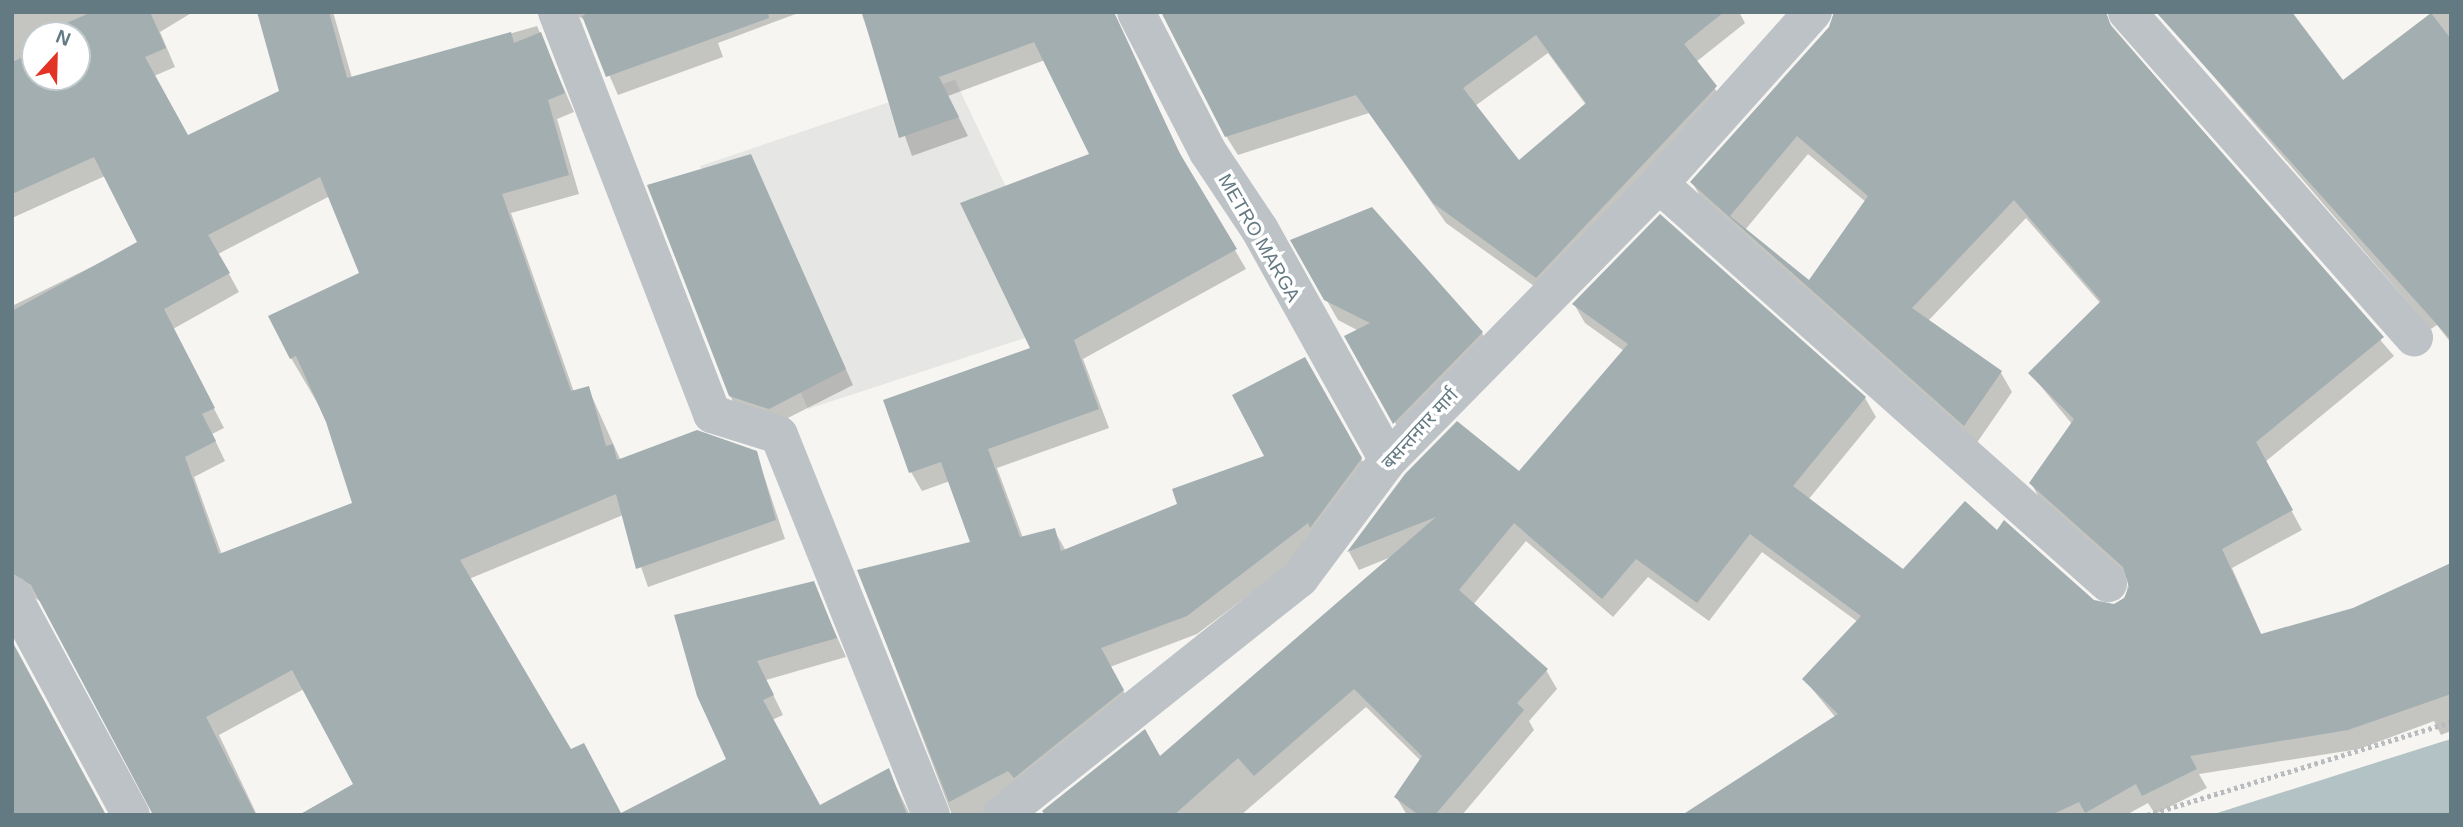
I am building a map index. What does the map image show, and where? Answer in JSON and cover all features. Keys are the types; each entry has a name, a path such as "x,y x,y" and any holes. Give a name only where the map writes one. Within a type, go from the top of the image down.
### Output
{"street":[{"path":"557,12 712,414 779,435 931,815"},
{"name":"METRO MARGA","path":"1136,12 1208,152 1260,230 1388,460"},
{"path":"2127,12 2414,337"},
{"name":"बसन्तनगर मार्ग","path":"1002,815 1300,579 1388,460 1659,184 1809,14"},
{"path":"1659,184 2108,583"},
{"path":"12,595 131,815"}],"path":[{"path":"2147,815 2451,722"}],"shaded area":[{"path":"955,80 1071,323 808,409 700,166"},
{"path":"2451,739 2451,815 2211,815 2441,742"}],"building":[{"path":"92,12 150,12 166,48 145,57 188,135 279,91 257,12 329,12 347,78 511,32 514,43 541,32 565,93 548,100 569,175 502,194 571,391 589,386 606,446 613,444 617,460 697,430 757,451 776,520 636,569 616,494 460,560 571,749 584,743 621,813 726,759 697,696 674,615 814,581 837,638 757,661 774,695 763,700 820,805 889,768 907,815 299,815 353,784 292,670 206,717 256,815 153,815 31,585 12,573 12,311 137,242 94,157 12,194 12,62 21,58 21,91 91,91 91,21 71,21","holes":["320,177 359,273 268,316 290,359 296,356 326,422 352,503 219,554 185,457 216,441 202,414 215,408 164,309 230,273 208,235"]},
{"path":"590,12 768,12 769,18 606,77 582,16"},
{"path":"862,12 1114,12 1179,152 1237,249 1074,340 1099,409 988,449 1020,537 1055,528 1061,551 1177,504 1172,489 1264,456 1232,395 1305,357 1362,458 1310,528 1308,523 1187,616 1101,648 1124,690 1014,778 1008,771 949,802 857,570 970,542 941,462 909,473 883,400 1030,348 960,203 1089,154 1034,42 939,77 959,117 899,138"},
{"path":"1161,12 1724,12 1684,44 1717,86 1536,278 1433,203 1356,95 1225,137","holes":["1536,35 1586,103 1519,160 1463,88"]},
{"path":"1834,12 2106,12 2111,26 2384,337 2256,442 2293,510 2222,549 2261,634 2353,608 2451,563 2451,694 2348,730 2190,756 2197,769 2142,796 2136,784 2085,813 2079,802 2051,815 1682,815 1838,714 1802,679 1861,616 1750,534 1697,603 1636,559 1602,599 1514,523 1459,590 1548,669 1517,703 1524,710 1435,815 1419,815 1394,797 1422,756 1354,689 1254,776 1238,758 1174,815 1046,815 1042,811 1145,729 1160,756 1436,517 1347,552 1405,474 1457,421 1519,471 1628,344 1572,304 1660,214 1866,397 1793,486 1903,569 1965,501 1997,530 2004,520 2094,600 2114,604 2124,598 2129,587 2123,567 2029,483 2074,419 2028,373 2101,301 2014,200 1912,308 2002,371 1964,426 1690,182 1829,27","holes":["1797,136 1868,196 1809,280 1730,216"]},
{"path":"2156,12 2292,12 2343,80 2431,13 2451,39 2451,340"},
{"path":"751,154 846,369 769,409 729,396 647,185"},
{"path":"1372,207 1483,332 1393,424 1344,336 1370,323 1324,300 1290,240"},
{"path":"12,641 106,815 12,815"}]}
